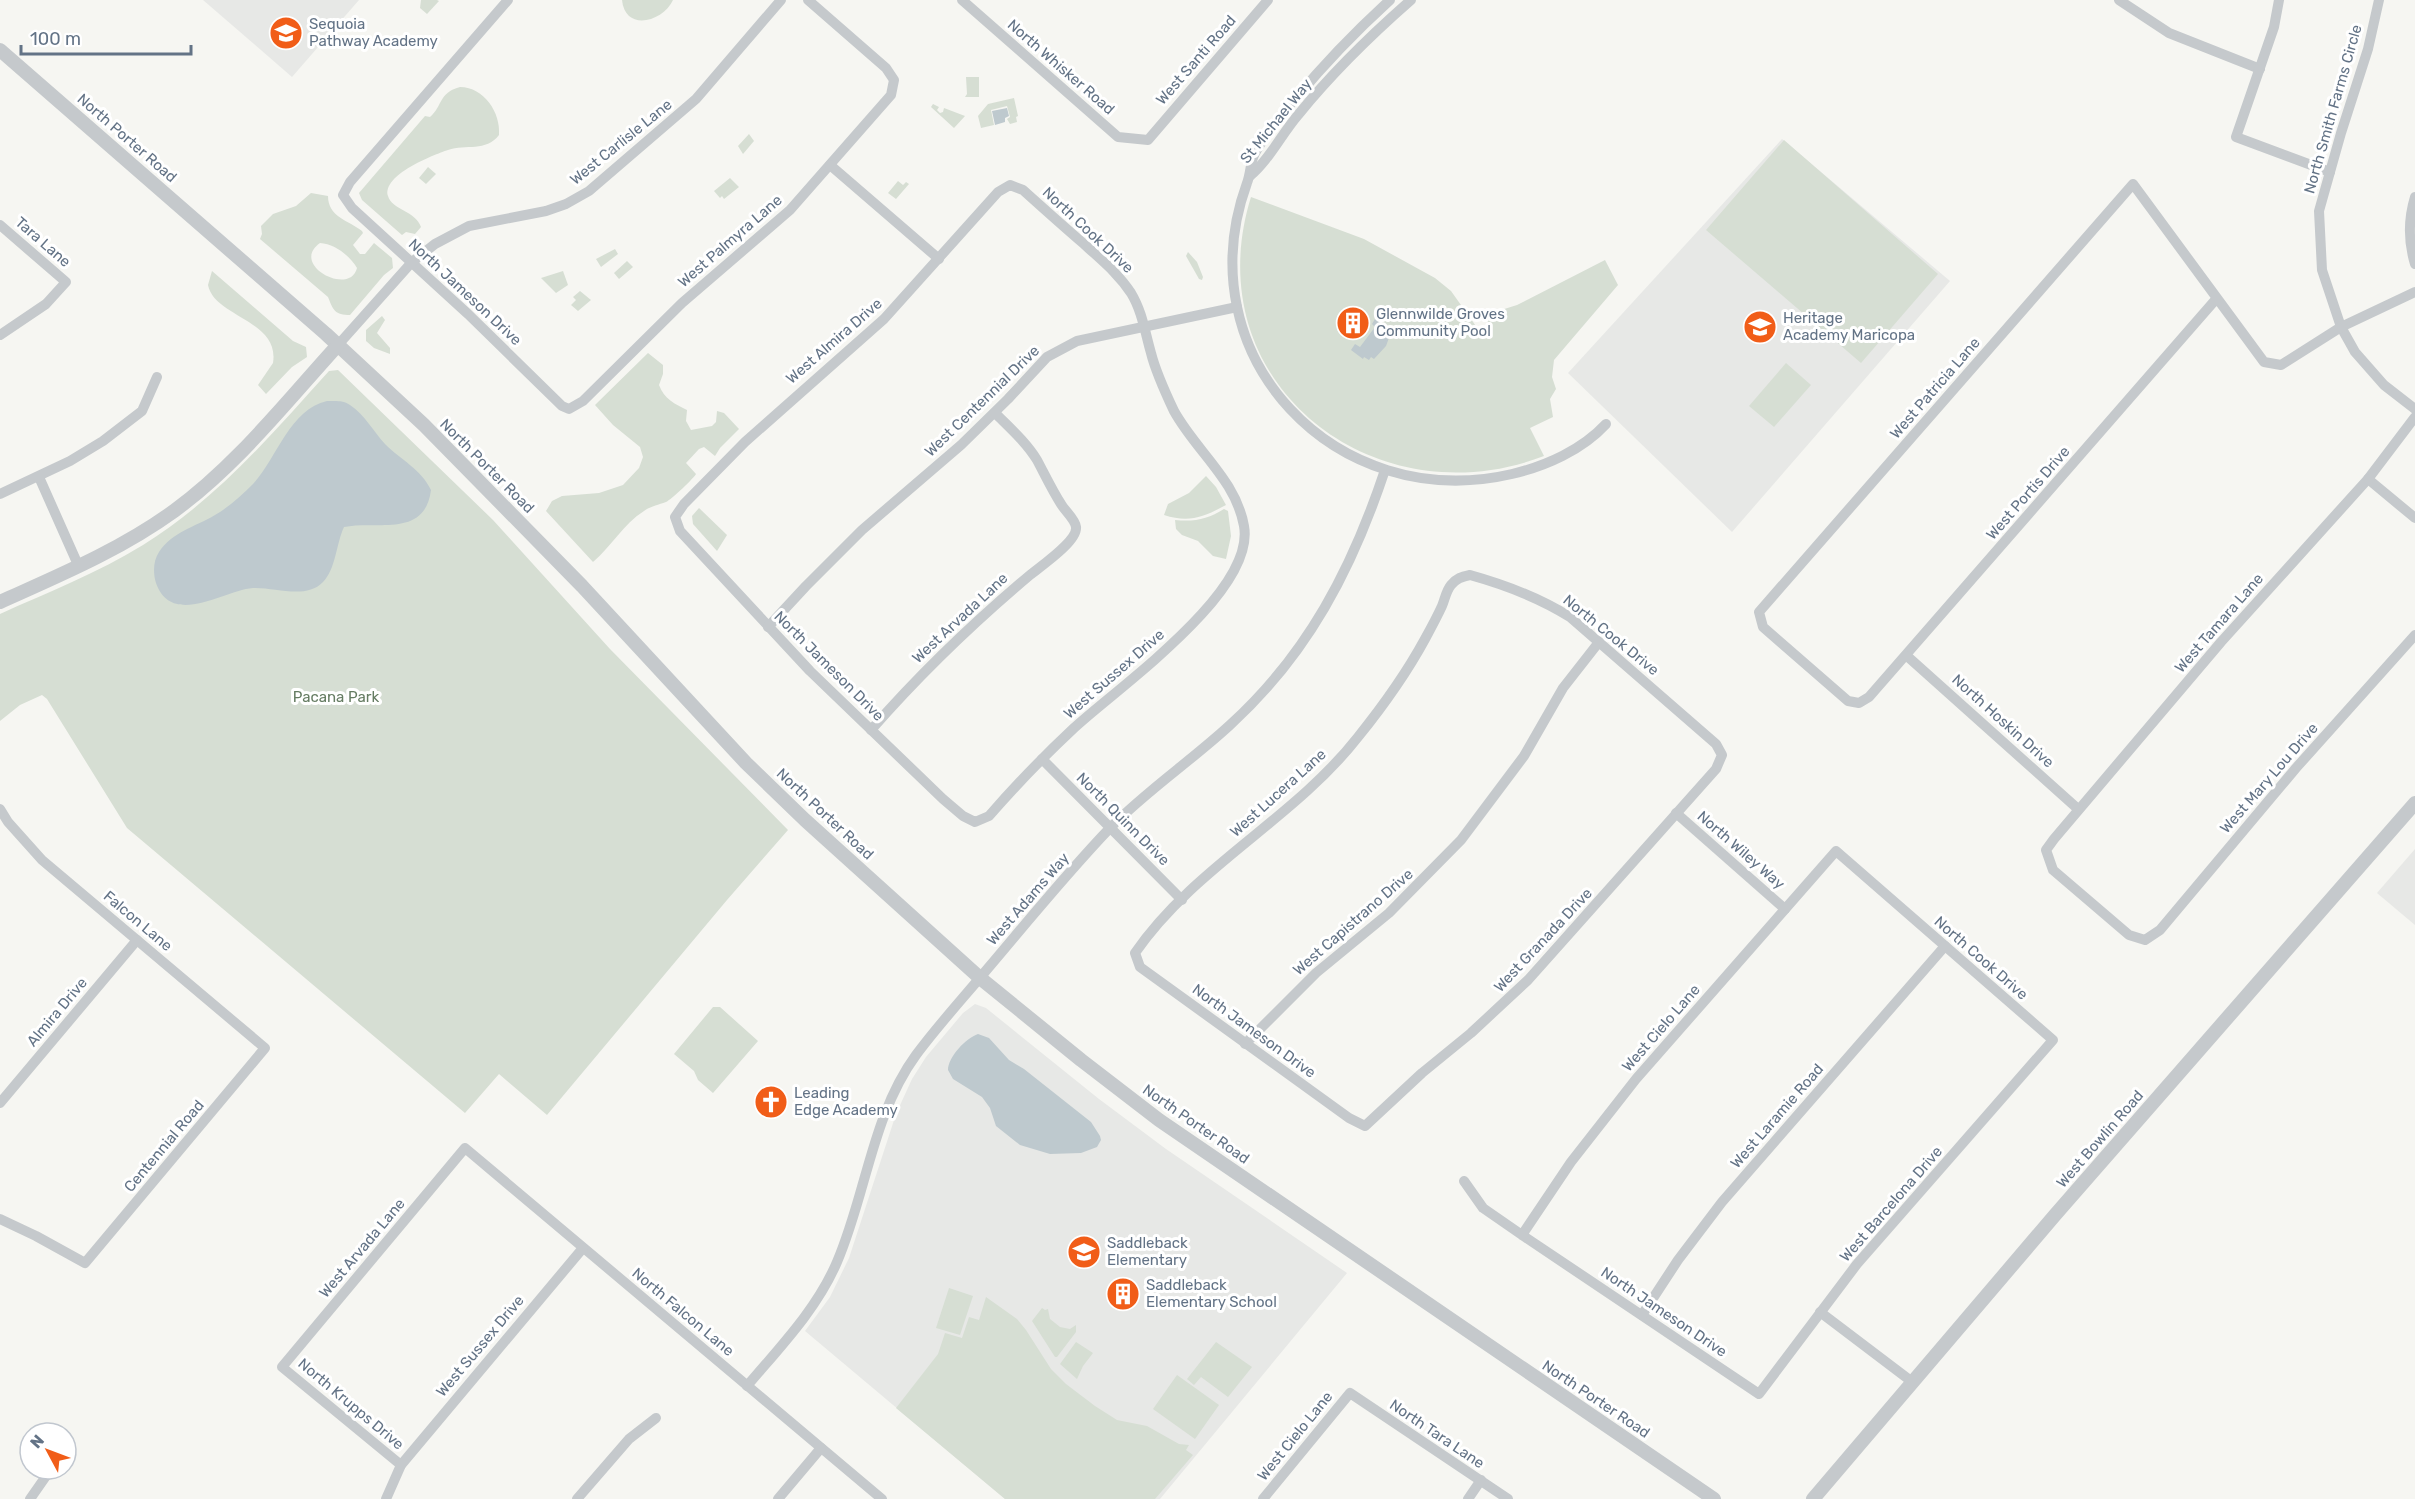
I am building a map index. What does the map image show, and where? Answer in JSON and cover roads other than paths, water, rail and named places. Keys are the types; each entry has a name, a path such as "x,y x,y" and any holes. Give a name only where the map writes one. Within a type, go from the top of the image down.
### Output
{"street":[{"name":"North Jameson Drive","path":"508,0 350,182 343,195 352,208 412,262 562,406 569,409"},
{"name":"West Carlisle Lane","path":"338,345 412,262 435,244 469,226 546,211 566,204 589,191 696,99 782,0"},
{"name":"West Palmyra Lane","path":"569,409 583,401 647,335 790,210 891,95 894,80 886,68 808,0"},
{"name":"North Whisker Road","path":"962,0 1118,137 1148,140"},
{"name":"West Santi Road","path":"1148,140 1268,0"},
{"name":"St Michael Way","path":"1250,177 1254,154 1288,107 1335,54 1390,0"},
{"name":"St Michael Way","path":"1250,177 1298,114 1329,80 1377,30 1412,0"},
{"path":"2119,0 2169,33 2260,69"},
{"path":"2280,0 2274,27 2236,137 2330,172"},
{"name":"North Smith Farms Circle","path":"2379,0 2368,49 2319,211 2322,270 2341,327 2355,352 2384,385 2415,409"},
{"name":"North Porter Road","path":"0,50 338,345 494,495 746,763 805,820 980,978 1159,1120 1714,1499"},
{"path":"830,165 939,259"},
{"path":"1250,177 1243,195 1234,236 1232,260 1237,307 1245,336 1266,381 1303,424 1322,439 1362,462 1385,470 1428,479 1451,481 1500,477 1523,471 1574,450 1588,442 1606,424"},
{"name":"West Patricia Lane","path":"1859,703 1848,701 1763,627 1759,612 2133,184 2217,298"},
{"name":"West Almira Drive","path":"675,517 684,504 745,442 884,319 998,192 1010,185"},
{"name":"North Cook Drive","path":"1010,185 1023,190 1120,278 1135,302 1157,373 1175,413 1199,450 1229,485 1245,528"},
{"path":"2415,197 2409,217 2410,250 2415,264"},
{"name":"Tara Lane","path":"0,225 66,282 46,304 0,335"},
{"path":"2217,298 2264,362 2281,365 2341,327 2415,292"},
{"name":"West Portis Drive","path":"1859,703 1869,697 1907,656 2217,298"},
{"name":"West Centennial Drive","path":"768,627 862,530 961,445 995,413 1040,364 1062,347 1077,341 1237,307"},
{"path":"0,602 79,567 142,532 205,486 232,461 338,345"},
{"path":"0,494 39,477 103,441 142,411 157,377"},
{"name":"West Arvada Lane","path":"871,730 949,647 1065,547 1075,534 1076,527 1073,520 1060,503 1037,460 1018,436 995,413"},
{"name":"West Tamara Lane","path":"2046,850 2078,809 2221,642 2368,479 2415,417"},
{"name":"West Adams Way","path":"747,1386 804,1319 830,1278 845,1241 891,1099 904,1072 1053,891 1110,828 1230,726 1263,693 1294,655 1321,617 1345,573 1366,525 1385,470"},
{"path":"39,477 79,567"},
{"path":"2368,479 2415,518"},
{"name":"North Jameson Drive","path":"675,517 681,531 768,627 871,730 963,816 975,822"},
{"name":"West Sussex Drive","path":"975,822 988,816 1042,759 1108,699 1164,653 1200,616 1227,582 1241,554 1245,528"},
{"name":"North Cook Drive","path":"1458,577 1470,575 1499,583 1548,603 1570,617 1716,744 1722,755"},
{"name":"West Lucera Lane","path":"1135,953 1144,939 1214,869 1303,795 1354,742 1415,657 1449,588 1458,577"},
{"name":"West Mary Lou Drive","path":"2046,850 2053,870 2129,935 2145,940 2160,930 2296,768 2415,635"},
{"name":"West Capistrano Drive","path":"1245,1044 1316,973 1389,913 1461,840 1494,799 1524,756 1563,688 1599,642"},
{"name":"North Hoskin Drive","path":"1907,656 2078,809"},
{"name":"West Granada Drive","path":"1365,1126 1528,980 1716,769 1722,755"},
{"name":"North Quinn Drive","path":"1042,759 1182,900"},
{"name":"West Bowlin Road","path":"1812,1499 1911,1381 2415,803"},
{"name":"Falcon Lane","path":"0,809 15,831 42,860 265,1048"},
{"name":"North Wiley Way","path":"1677,813 1785,909"},
{"name":"North Cook Drive","path":"1836,851 2053,1040"},
{"name":"West Cielo Lane","path":"1522,1235 1571,1162 1636,1079 1836,851"},
{"name":"Almira Drive","path":"0,1103 137,940"},
{"name":"West Laramie Road","path":"1642,1315 1678,1260 1722,1202 1945,946"},
{"name":"North Jameson Drive","path":"1135,953 1140,967 1349,1118 1365,1126"},
{"name":"West Barcelona Drive","path":"1759,1394 1857,1264 2053,1040"},
{"name":"Centennial Road","path":"0,1219 85,1263 265,1048"},
{"name":"West Arvada Lane","path":"282,1367 465,1148"},
{"name":"North Falcon Lane","path":"465,1148 882,1499"},
{"name":"North Jameson Drive","path":"1464,1181 1483,1208 1759,1394"},
{"name":"West Sussex Drive","path":"386,1499 401,1465 584,1248"},
{"path":"1820,1312 1911,1381"},
{"name":"North Krupps Drive","path":"282,1367 401,1465"},
{"name":"West Cielo Lane","path":"1263,1499 1350,1393"},
{"name":"North Tara Lane","path":"1350,1393 1508,1499"},
{"path":"577,1499 629,1439 656,1418"},
{"path":"778,1499 821,1448"},
{"path":"1468,1499 1480,1480"},
{"path":"30,1499 43,1481"}],"place":[{"name":"Sequoia Pathway Academy","path":"286,33"},
{"name":"Glennwilde Groves Community Pool","path":"1353,323"},
{"name":"Heritage Academy Maricopa","path":"1760,327"},
{"name":"Leading Edge Academy","path":"771,1102"},
{"name":"Saddleback Elementary","path":"1084,1252"},
{"name":"Saddleback Elementary School","path":"1123,1294"}],"park label":[{"name":"Pacana Park","path":"336,697"}]}
